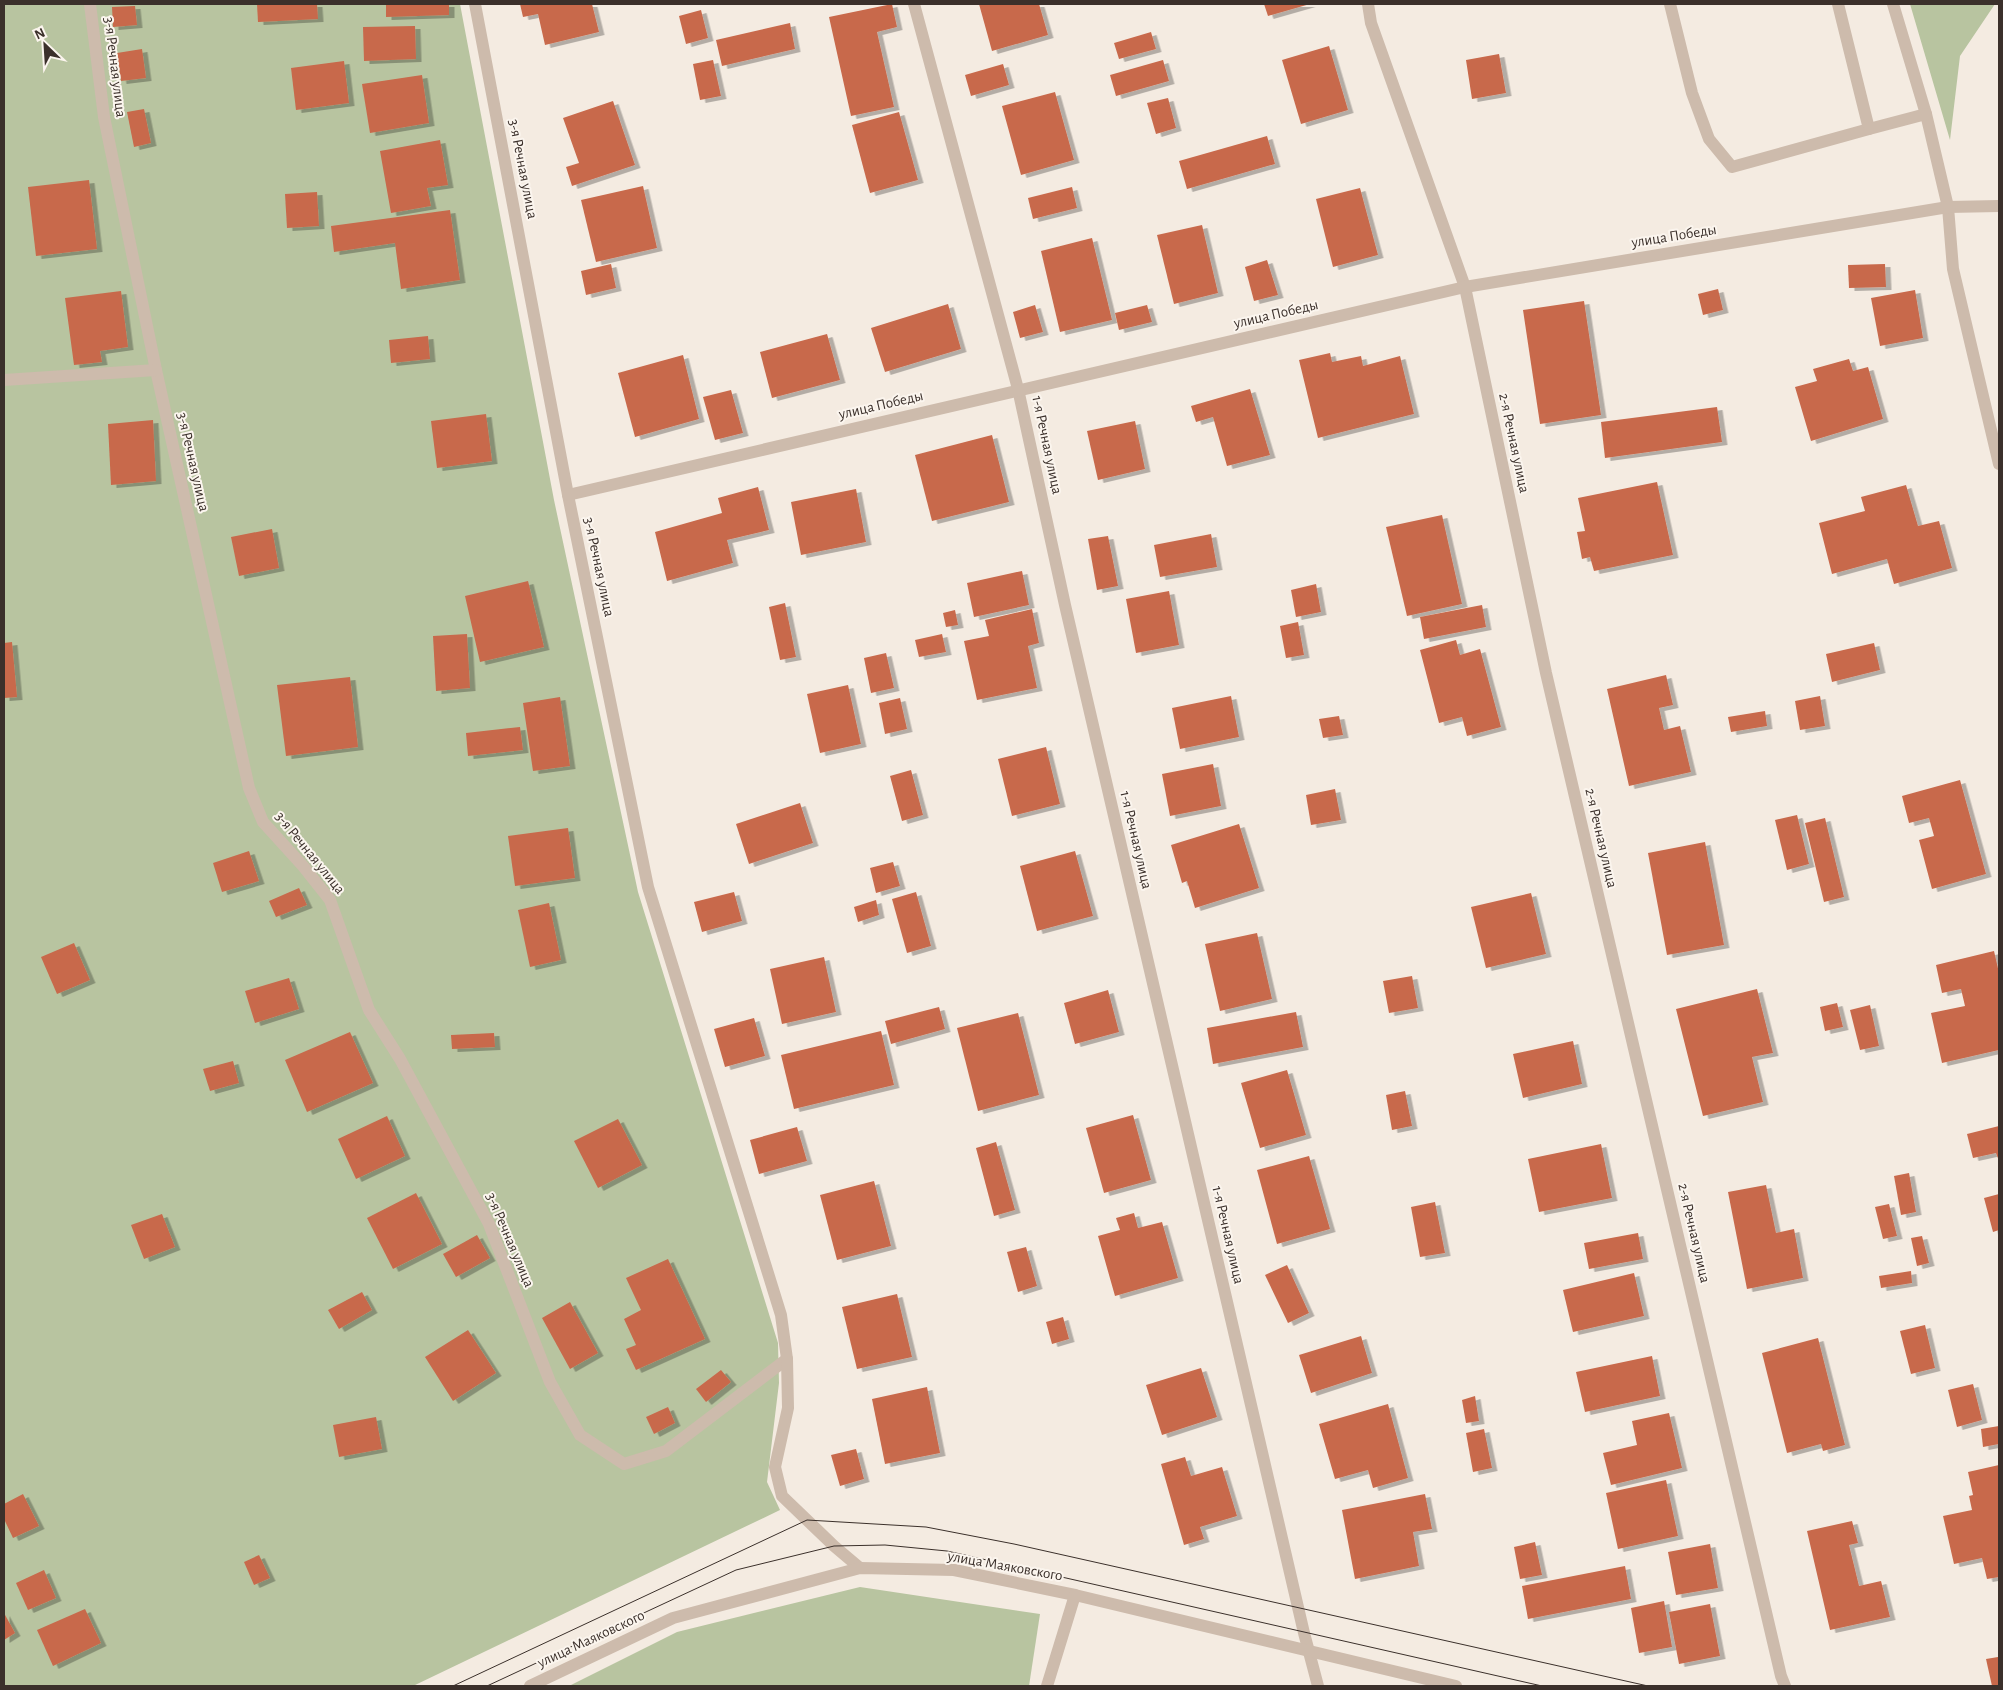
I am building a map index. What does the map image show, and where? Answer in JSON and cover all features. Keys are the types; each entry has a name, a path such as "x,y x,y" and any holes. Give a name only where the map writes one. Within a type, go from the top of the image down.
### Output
{"street":[{"name":"3-я Речная улица","path":"90,4 104,117 156,370 253,797 263,822 303,866 330,900 369,1010 400,1059 489,1224 550,1382 580,1435 624,1464 666,1452 787,1359"},
{"name":"3-я Речная улица","path":"476,4 568,495 648,887 781,1315 787,1359 788,1408 774,1466 782,1496 860,1568"},
{"name":"1-я Речная улица","path":"914,4 1018,389 1067,615 1304,1633 1311,1653 1318,1686"},
{"name":"2-я Речная улица","path":"1368,4 1371,23 1465,287 1546,673 1778,1666 1785,1686"},
{"path":"1670,4 1692,93 1709,139 1732,167 1926,114"},
{"path":"1838,4 1869,129"},
{"path":"1893,4 1926,114 1948,207 1953,269 1999,464"},
{"name":"улица Победы","path":"568,495 1018,389 1465,287 1948,207 1999,206"},
{"path":"4,380 156,370"},
{"name":"улица Маяковского","path":"530,1686 673,1618 860,1568 954,1570 1075,1595 1311,1653 1456,1686"},
{"path":"1048,1686 1075,1595"}],"green space":[{"path":"4,4 460,4 554,500 638,892 778,1343 779,1383 767,1482 780,1510 413,1686 4,1686"},
{"path":"1910,4 1995,4 1960,56 1950,140"},
{"path":"860,1587 1040,1614 1029,1686 569,1686 677,1632"}],"building":[{"path":"257,4 317,4 318,19 258,22"},
{"path":"386,4 449,4 449,15 386,17"},
{"path":"520,4 592,4 599,32 545,45 538,14 523,17"},
{"path":"892,4 897,27 877,32 894,107 851,116 829,17"},
{"path":"979,4 1039,4 1048,35 992,51"},
{"path":"1264,4 1310,4 1268,16"},
{"path":"135,6 137,25 113,27 112,7"},
{"path":"701,10 708,38 686,44 679,16"},
{"path":"790,23 795,49 722,66 716,40"},
{"path":"415,26 416,59 364,61 363,27"},
{"path":"1151,32 1156,49 1119,59 1114,43"},
{"path":"1329,46 1348,110 1301,124 1282,60"},
{"path":"142,49 146,78 121,81 117,53"},
{"path":"1499,54 1506,93 1472,99 1466,60"},
{"path":"713,60 721,96 700,100 693,64"},
{"path":"1163,60 1169,81 1116,96 1110,75"},
{"path":"344,61 349,103 296,110 291,68"},
{"path":"1003,64 1009,85 971,96 965,75"},
{"path":"422,75 429,123 370,133 362,84"},
{"path":"1055,92 1074,160 1021,175 1002,106"},
{"path":"1168,98 1176,128 1156,134 1147,103"},
{"path":"613,101 635,165 572,186 566,167 579,163 563,118"},
{"path":"144,109 151,143 134,147 127,112"},
{"path":"899,112 918,180 870,193 852,125"},
{"path":"1267,136 1275,164 1187,189 1179,161"},
{"path":"440,140 448,185 427,188 431,206 391,213 380,151"},
{"path":"89,180 97,249 36,256 28,187"},
{"path":"643,186 657,248 596,262 581,200"},
{"path":"1072,187 1077,208 1033,219 1028,198"},
{"path":"1360,188 1378,255 1333,267 1316,199"},
{"path":"317,192 319,226 287,228 285,194"},
{"path":"450,210 460,280 401,289 395,243 334,252 331,226"},
{"path":"1202,225 1218,293 1174,304 1157,235"},
{"path":"1092,238 1112,320 1060,332 1041,251"},
{"path":"1267,260 1278,295 1254,301 1245,267"},
{"path":"611,264 616,288 586,295 581,271"},
{"path":"1885,264 1886,287 1849,288 1848,265"},
{"path":"1718,289 1723,310 1703,315 1698,294"},
{"path":"1915,290 1923,338 1880,346 1871,298"},
{"path":"121,291 128,347 100,351 102,362 74,365 65,298"},
{"path":"1584,301 1601,415 1540,424 1523,310"},
{"path":"948,304 961,349 885,372 871,328"},
{"path":"1035,305 1043,332 1020,338 1013,312"},
{"path":"1147,305 1152,322 1119,330 1115,313"},
{"path":"827,334 840,380 772,398 760,352"},
{"path":"428,336 430,359 391,363 389,340"},
{"path":"1330,353 1332,362 1361,356 1363,366 1400,356 1414,414 1318,438 1299,360"},
{"path":"683,355 699,419 635,437 618,373"},
{"path":"1849,359 1853,371 1868,367 1883,419 1811,441 1795,387 1817,381 1813,369"},
{"path":"1250,389 1270,455 1227,466 1213,417 1196,422 1191,406"},
{"path":"731,390 743,433 715,440 703,397"},
{"path":"1717,407 1722,442 1605,458 1601,422"},
{"path":"486,414 492,461 437,468 431,421"},
{"path":"153,420 156,481 111,485 108,424"},
{"path":"1135,421 1145,469 1098,480 1087,431"},
{"path":"992,435 1009,502 932,521 915,455"},
{"path":"1657,482 1673,555 1594,571 1590,557 1582,559 1577,532 1585,531 1578,498"},
{"path":"1906,485 1918,526 1939,521 1952,568 1894,584 1887,559 1832,574 1819,523 1865,511 1861,497"},
{"path":"758,487 769,530 727,540 733,563 667,581 655,532 722,513 718,498"},
{"path":"856,489 866,542 801,555 791,502"},
{"path":"1442,515 1462,604 1407,616 1386,527"},
{"path":"272,529 279,568 239,576 231,537"},
{"path":"1211,534 1217,567 1160,577 1154,545"},
{"path":"1108,536 1118,586 1097,590 1088,539"},
{"path":"1022,571 1029,605 974,617 967,583"},
{"path":"528,581 544,647 480,662 465,596"},
{"path":"1316,584 1321,612 1296,617 1291,590"},
{"path":"1169,591 1179,645 1136,653 1126,599"},
{"path":"785,603 796,657 780,660 769,607"},
{"path":"1482,605 1486,627 1424,639 1420,617"},
{"path":"1032,609 1039,643 1028,646 1037,688 977,700 964,641 989,636 985,620"},
{"path":"955,610 958,625 946,627 943,613"},
{"path":"1298,622 1304,655 1286,658 1280,626"},
{"path":"467,634 470,688 436,691 433,636"},
{"path":"942,634 946,652 919,657 915,640"},
{"path":"1456,640 1460,655 1480,649 1501,727 1467,736 1462,717 1439,723 1420,650"},
{"path":"12,642 17,697 4,698 4,643"},
{"path":"1874,643 1880,670 1832,682 1826,654"},
{"path":"886,653 894,688 871,693 864,658"},
{"path":"1666,675 1673,705 1659,708 1664,730 1680,726 1691,772 1629,786 1607,689"},
{"path":"350,677 358,747 286,756 277,685"},
{"path":"848,685 861,744 820,753 807,694"},
{"path":"1231,696 1239,737 1180,749 1172,708"},
{"path":"1820,696 1825,726 1800,730 1795,701"},
{"path":"560,697 570,766 533,771 523,703"},
{"path":"900,698 907,729 885,734 879,703"},
{"path":"1765,711 1767,726 1731,732 1728,717"},
{"path":"1339,716 1343,735 1323,738 1319,719"},
{"path":"520,727 523,750 468,756 466,733"},
{"path":"1046,747 1060,804 1012,816 998,759"},
{"path":"1213,764 1221,806 1170,816 1162,774"},
{"path":"911,770 923,815 902,821 890,776"},
{"path":"1960,780 1986,874 1932,889 1919,840 1934,836 1929,818 1909,823 1902,796"},
{"path":"1335,789 1341,820 1311,825 1306,795"},
{"path":"800,803 813,843 749,864 736,824"},
{"path":"1797,815 1809,864 1787,870 1775,820"},
{"path":"1825,818 1844,897 1824,902 1805,823"},
{"path":"1239,824 1259,888 1195,908 1187,881 1182,883 1171,845"},
{"path":"568,828 575,878 515,886 508,836"},
{"path":"1705,842 1724,945 1667,955 1648,853"},
{"path":"249,851 259,881 222,892 213,863"},
{"path":"1075,851 1093,916 1037,931 1020,866"},
{"path":"893,862 900,886 876,893 870,868"},
{"path":"299,888 307,905 276,917 269,901"},
{"path":"734,892 742,921 702,932 694,902"},
{"path":"916,892 931,946 907,953 892,899"},
{"path":"1531,893 1546,954 1486,968 1471,907"},
{"path":"876,900 879,915 858,922 854,907"},
{"path":"549,903 561,960 530,967 518,910"},
{"path":"1257,933 1272,999 1220,1011 1205,944"},
{"path":"74,943 90,980 57,994 41,957"},
{"path":"1994,951 1999,973 1999,1050 1942,1063 1931,1013 1965,1006 1961,989 1942,993 1936,965"},
{"path":"824,957 836,1012 782,1024 770,969"},
{"path":"1412,976 1418,1008 1389,1013 1383,981"},
{"path":"289,978 299,1009 255,1023 245,991"},
{"path":"1757,989 1773,1053 1752,1057 1763,1102 1703,1116 1676,1009"},
{"path":"1108,990 1119,1032 1075,1044 1064,1003"},
{"path":"1837,1003 1843,1027 1825,1031 1820,1007"},
{"path":"1870,1005 1879,1046 1860,1050 1850,1010"},
{"path":"939,1007 945,1029 891,1044 885,1021"},
{"path":"1296,1012 1303,1047 1213,1064 1207,1028"},
{"path":"1018,1013 1039,1095 978,1111 957,1028"},
{"path":"754,1018 765,1056 725,1067 714,1029"},
{"path":"881,1031 894,1085 794,1109 781,1055"},
{"path":"350,1032 373,1083 307,1112 285,1060"},
{"path":"494,1033 495,1047 452,1049 451,1035"},
{"path":"1573,1041 1582,1084 1523,1098 1513,1054"},
{"path":"233,1061 239,1083 210,1091 203,1069"},
{"path":"1287,1070 1306,1135 1260,1148 1241,1083"},
{"path":"1405,1091 1412,1126 1392,1130 1386,1095"},
{"path":"1133,1115 1151,1180 1104,1193 1086,1128"},
{"path":"387,1116 405,1156 356,1179 338,1139"},
{"path":"618,1119 642,1165 598,1188 574,1141"},
{"path":"1999,1126 1999,1161 1996,1153 1973,1158 1967,1134"},
{"path":"797,1127 807,1161 759,1174 750,1140"},
{"path":"996,1142 1015,1210 994,1216 976,1148"},
{"path":"1601,1144 1612,1198 1539,1212 1528,1159"},
{"path":"1309,1156 1330,1229 1277,1244 1257,1170"},
{"path":"1909,1173 1916,1212 1901,1215 1894,1176"},
{"path":"874,1181 891,1246 837,1260 820,1195"},
{"path":"1766,1185 1776,1233 1794,1229 1803,1278 1747,1289 1728,1192"},
{"path":"416,1193 442,1244 393,1269 367,1218"},
{"path":"1999,1194 1999,1230 1993,1232 1984,1198"},
{"path":"1435,1202 1445,1253 1420,1257 1411,1207"},
{"path":"1889,1204 1897,1236 1883,1239 1875,1207"},
{"path":"1134,1213 1138,1228 1162,1222 1178,1278 1115,1296 1098,1236 1120,1230 1116,1218"},
{"path":"162,1214 175,1247 144,1259 131,1225"},
{"path":"1638,1233 1643,1259 1589,1269 1584,1243"},
{"path":"477,1235 490,1258 456,1277 443,1254"},
{"path":"1922,1236 1929,1263 1917,1266 1911,1238"},
{"path":"1026,1247 1037,1286 1018,1292 1007,1252"},
{"path":"668,1259 705,1339 636,1370 626,1349 636,1345 624,1319 641,1310 626,1278"},
{"path":"1287,1265 1309,1313 1288,1323 1265,1275"},
{"path":"1911,1271 1912,1283 1881,1288 1879,1276"},
{"path":"1634,1273 1644,1316 1573,1332 1563,1290"},
{"path":"362,1292 372,1310 339,1329 328,1310"},
{"path":"897,1294 912,1357 857,1369 842,1307"},
{"path":"570,1302 598,1353 570,1369 542,1318"},
{"path":"1063,1317 1069,1339 1052,1344 1046,1322"},
{"path":"1925,1325 1935,1368 1911,1374 1900,1331"},
{"path":"468,1330 496,1373 453,1401 425,1357"},
{"path":"1361,1336 1372,1373 1311,1393 1299,1355"},
{"path":"1818,1338 1845,1445 1823,1451 1821,1444 1787,1453 1762,1353"},
{"path":"1652,1356 1660,1396 1585,1412 1576,1372"},
{"path":"1201,1368 1217,1417 1162,1435 1146,1385"},
{"path":"721,1370 731,1382 706,1402 696,1389"},
{"path":"1973,1384 1982,1420 1957,1427 1948,1390"},
{"path":"927,1387 940,1453 885,1464 872,1399"},
{"path":"1475,1396 1479,1421 1466,1423 1462,1400"},
{"path":"1388,1404 1408,1478 1373,1488 1368,1470 1335,1479 1319,1424"},
{"path":"668,1407 675,1423 654,1434 646,1417"},
{"path":"1669,1413 1682,1468 1611,1485 1603,1453 1637,1445 1632,1421"},
{"path":"376,1417 382,1449 339,1457 333,1425"},
{"path":"1999,1426 1999,1444 1983,1447 1981,1429"},
{"path":"1484,1429 1492,1468 1473,1472 1466,1433"},
{"path":"856,1449 864,1479 840,1486 831,1455"},
{"path":"1185,1457 1191,1476 1222,1467 1237,1516 1200,1527 1204,1539 1184,1545 1161,1464"},
{"path":"1999,1465 1999,1577 1987,1579 1982,1558 1954,1564 1943,1516 1972,1510 1969,1496 1973,1495 1968,1472"},
{"path":"1666,1480 1678,1536 1618,1549 1606,1493"},
{"path":"23,1494 39,1526 13,1538 4,1519 4,1504"},
{"path":"1425,1494 1432,1529 1413,1532 1419,1566 1355,1579 1342,1510"},
{"path":"1852,1521 1858,1543 1849,1545 1859,1586 1881,1581 1890,1617 1830,1630 1807,1531"},
{"path":"1535,1542 1542,1575 1520,1579 1514,1547"},
{"path":"1710,1544 1718,1588 1676,1595 1668,1552"},
{"path":"259,1555 270,1578 254,1585 244,1562"},
{"path":"1625,1566 1631,1599 1528,1619 1522,1586"},
{"path":"44,1570 56,1598 28,1610 16,1583"},
{"path":"1664,1601 1672,1647 1639,1653 1631,1608"},
{"path":"1710,1604 1720,1656 1679,1664 1669,1612"},
{"path":"85,1609 101,1643 53,1666 37,1630"},
{"path":"4,1613 15,1633 4,1640"},
{"path":"1998,1657 1999,1686 1992,1686 1986,1659"}],"tram line":[{"path":"453,1686 807,1520 926,1527 1014,1544 1648,1686"},
{"path":"487,1686 736,1570 834,1546 885,1545 947,1551 1542,1686"}]}
